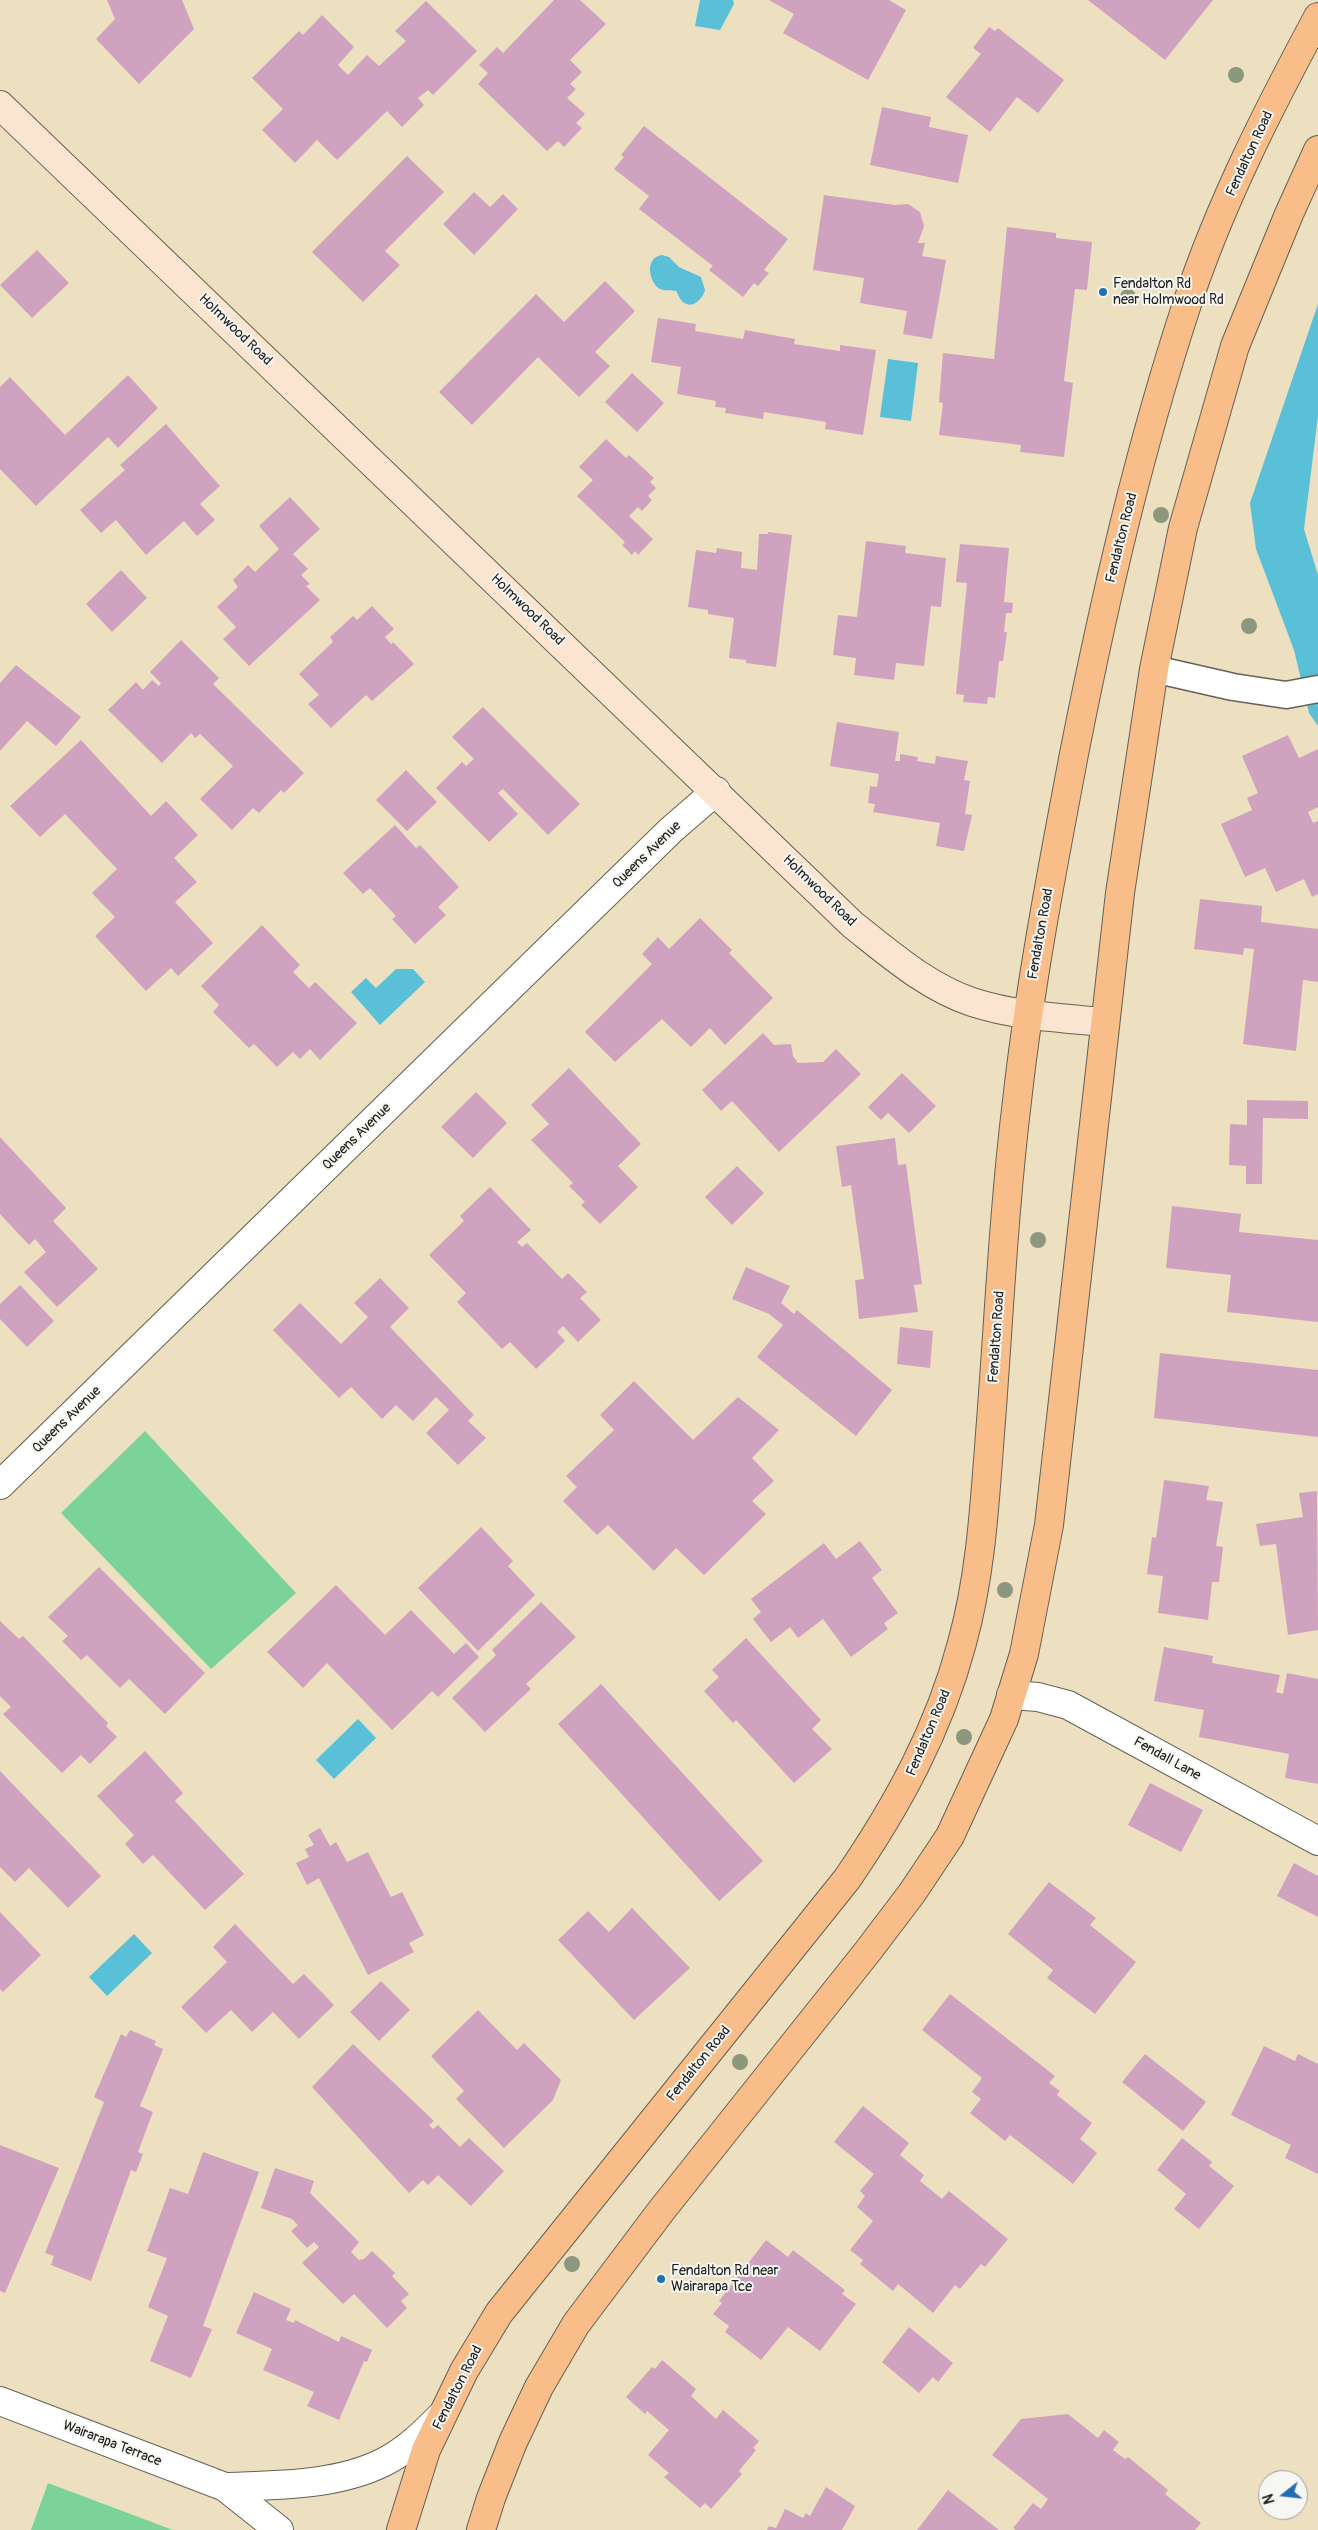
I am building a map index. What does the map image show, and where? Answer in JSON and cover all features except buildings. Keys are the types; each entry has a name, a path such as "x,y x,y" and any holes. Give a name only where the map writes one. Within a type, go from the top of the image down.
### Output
{"main road":[{"name":"Fendalton Road","path":"401,2530 426,2450 464,2371 510,2299 847,1879 880,1830 914,1770 940,1711 962,1643 980,1560 1016,1103 1036,956 1086,695 1147,437 1189,298 1236,180 1318,17"},
{"path":"481,2530 491,2498 513,2442 539,2387 576,2324 661,2211 868,1952 912,1893 950,1836 1004,1718 1024,1654 1049,1525 1104,1022 1120,893 1154,669 1183,528 1235,346 1289,214 1318,150"}],"street":[{"name":"Holmwood Road","path":"0,105 716,791 853,926 906,967 971,1002 1028,1015 1104,1022"},
{"name":"Queens Avenue","path":"0,1485 671,830 716,791"},
{"name":"Fendall Lane","path":"1011,1695 1038,1697 1068,1705 1318,1841"},
{"name":"Wairarapa Terrace","path":"0,2401 225,2487 279,2530"},
{"name":"Wairarapa Terrace","path":"225,2487 294,2483 356,2474 385,2461 416,2440 444,2413"}],"lane":[{"path":"1154,669 1286,695 1318,689"}],"green space":[{"path":"145,1431 296,1593 211,1669 61,1513"},
{"path":"48,2483 173,2530 31,2530"}],"water":[{"path":"700,0 733,0 734,4 720,30 695,26"},
{"path":"662,255 669,257 679,267 701,277 705,290 697,302 690,305 687,304 681,300 676,291 662,290 653,282 650,266 656,257"},
{"path":"1318,304 1318,416 1304,529 1318,575 1318,726 1309,713 1294,650 1256,549 1250,503"},
{"path":"888,359 918,363 911,421 880,417"},
{"path":"396,969 413,969 425,982 380,1025 351,992 366,978 376,988"},
{"path":"358,1719 376,1738 334,1779 316,1760"},
{"path":"134,1934 152,1953 107,1996 89,1977"}],"place":[{"name":"Fendalton Rd near Holmwood Rd","path":"1103,292"},
{"name":"Fendalton Rd near Wairarapa Tce","path":"661,2279"}]}
